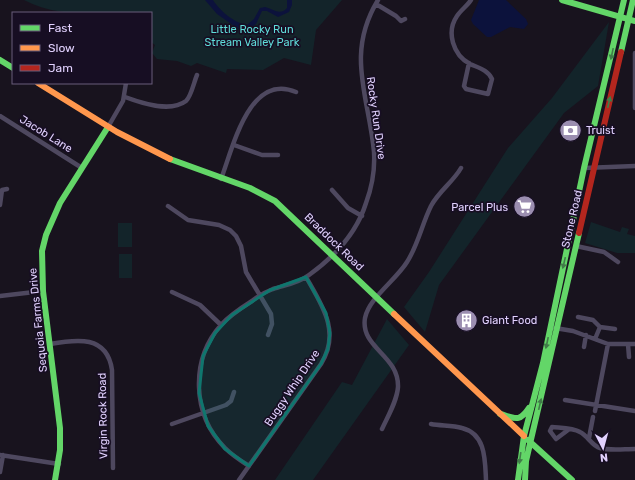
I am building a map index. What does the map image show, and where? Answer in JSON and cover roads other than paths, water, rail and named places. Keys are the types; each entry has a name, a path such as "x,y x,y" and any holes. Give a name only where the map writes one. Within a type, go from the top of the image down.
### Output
{"main road":[{"path":"562,0 632,20"},
{"name":"Stone Road","path":"518,480 524,436 550,327 584,168 624,0"},
{"name":"Stone Road","path":"524,480 526,461 594,167 632,20 634,0"},
{"path":"0,60 12,67"},
{"name":"Braddock Road","path":"40,84 108,127 166,158 256,191 275,202 572,480"},
{"name":"Sequoia Farms Drive","path":"55,480 59,464 60,428 43,291 41,260 46,232 55,211 108,127"},
{"path":"500,414 518,420 523,417 532,405"}],"street":[{"path":"469,63 464,86 466,89 488,94 492,79 491,76 481,68 469,63 459,55 455,48 452,34 453,23 471,0"},
{"path":"377,2 401,21 405,19"},
{"name":"Rocky Run Drive","path":"306,277 332,254 350,235 362,216 372,178 374,159 361,76 360,56 366,28 377,2"},
{"path":"635,53 635,108"},
{"path":"124,97 152,106 180,104 188,99 196,75"},
{"path":"108,127 124,97 126,84"},
{"path":"221,179 246,114 260,98 279,88 287,88 296,92"},
{"name":"Jacob Lane","path":"0,116 82,168"},
{"path":"234,145 262,155 278,155"},
{"path":"584,168 635,166"},
{"path":"382,429 396,399 398,383 392,364 372,344 365,329 368,310 407,263 417,244 432,206 441,192 456,176 461,168"},
{"path":"0,205 4,190"},
{"path":"332,190 348,208 362,216"},
{"path":"168,206 188,220 219,225 233,233 242,246 246,272 272,317 272,324 268,335"},
{"path":"576,246 604,252 618,262"},
{"path":"249,466 231,454 219,442 208,426 203,414 199,393 200,368 208,344 221,325 260,296 273,289 306,277"},
{"name":"Buggy Whip Drive","path":"239,480 321,364 328,349 330,333 328,317 306,277"},
{"path":"0,296 43,291"},
{"path":"172,292 200,305 221,325"},
{"path":"578,317 593,320 600,327 615,329"},
{"path":"550,327 586,335 608,344 635,344"},
{"path":"595,339 600,327"},
{"path":"584,347 586,335"},
{"name":"Virgin Rock Road","path":"50,344 80,340 88,341 98,346 109,358 112,370 113,468"},
{"path":"595,411 608,344"},
{"path":"628,344 629,357"},
{"path":"172,424 226,405 231,401 234,392"},
{"path":"565,400 635,411"},
{"path":"589,438 593,417"},
{"path":"430,424 463,428 478,439 484,451 486,480"},
{"path":"568,430 580,432 589,438 594,445 600,448 635,449"},
{"path":"0,472 1,455 59,464"}],"place":[{"name":"Truist","path":"570,130"},
{"name":"Parcel Plus","path":"524,207"},
{"name":"Giant Food","path":"467,320"}],"park label":[{"name":"Little Rocky Run Stream Valley Park","path":"252,35"}]}
